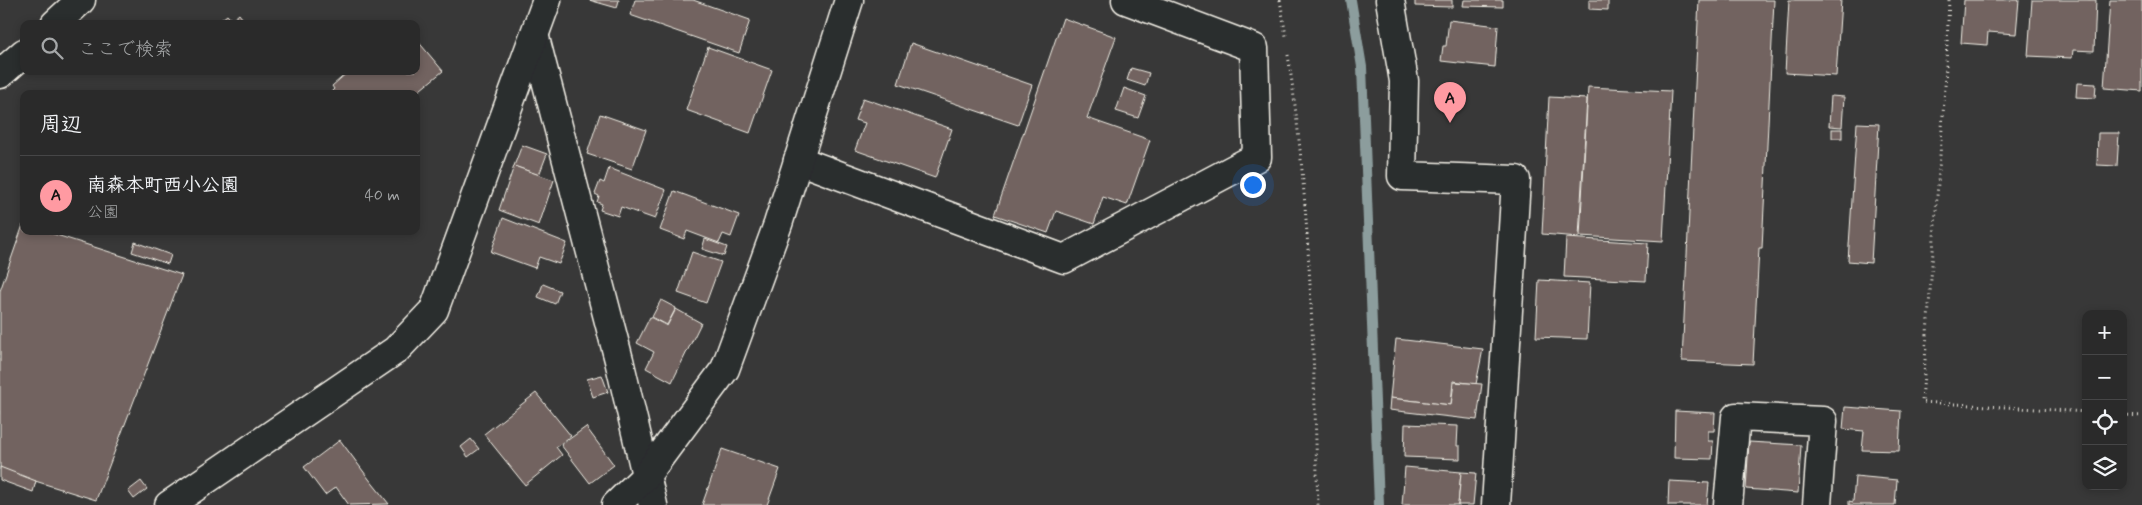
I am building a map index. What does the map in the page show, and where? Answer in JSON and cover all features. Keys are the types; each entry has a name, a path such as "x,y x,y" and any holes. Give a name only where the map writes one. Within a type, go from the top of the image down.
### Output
{"main road":[{"path":"59,20 81,0"},
{"path":"169,505 396,350 434,310 535,38 547,0"},
{"path":"616,505 645,477 724,369 778,224 849,0"},
{"path":"798,160 1064,259 1256,156 1254,48 1126,0"},
{"path":"1390,0 1404,81 1402,176 1516,180 1496,505"},
{"path":"535,38 620,360 645,477 653,505"},
{"path":"0,74 20,56"},
{"path":"1728,505 1736,417 1823,421 1817,505"}],"path":[{"path":"1280,0 1286,38"},
{"path":"1948,0 1945,87 1922,402 2082,412"},
{"path":"1287,47 1299,122 1309,245 1318,505"},
{"path":"2127,415 2142,416"}],"building":[{"path":"589,0 619,0 617,8"},
{"path":"635,0 693,0 750,20 739,53 630,15"},
{"path":"1415,0 1452,0 1452,7 1415,6"},
{"path":"1464,0 1503,0 1503,7 1463,6"},
{"path":"1589,0 1608,0 1608,10 1589,9"},
{"path":"1699,0 1774,0 1762,248 1759,248 1753,364 1682,361"},
{"path":"1789,0 1841,0 1836,76 1785,73"},
{"path":"1964,0 2019,0 2016,34 1988,32 1987,45 1961,43"},
{"path":"2032,0 2096,0 2094,51 2073,50 2072,58 2028,56"},
{"path":"2110,0 2142,0 2142,91 2104,88"},
{"path":"239,14 244,20 232,20"},
{"path":"227,15 232,20 221,20"},
{"path":"1063,18 1116,37 1087,118 1150,140 1127,205 1103,197 1094,224 1056,211 1048,233 995,215"},
{"path":"1449,20 1498,26 1495,67 1441,61 1443,46 1446,46"},
{"path":"911,43 1032,85 1018,125 898,84"},
{"path":"420,44 443,71 420,90 333,90 332,86 344,75 420,75"},
{"path":"708,47 772,70 750,133 686,110"},
{"path":"1131,68 1149,73 1145,86 1127,80"},
{"path":"2077,83 2096,84 2095,98 2076,97"},
{"path":"1588,87 1671,91 1663,241 1580,236"},
{"path":"1124,88 1146,96 1138,118 1116,111"},
{"path":"1831,96 1844,97 1842,127 1829,126"},
{"path":"1549,97 1587,99 1579,237 1542,234"},
{"path":"863,98 952,129 935,178 855,150 865,123 855,120"},
{"path":"600,114 646,130 632,169 587,154"},
{"path":"1857,123 1879,124 1871,263 1848,261"},
{"path":"1832,129 1842,129 1842,138 1832,138"},
{"path":"2098,133 2119,133 2117,166 2097,165"},
{"path":"522,145 547,154 539,175 514,166"},
{"path":"514,166 554,180 539,225 499,210"},
{"path":"609,168 666,190 655,219 621,207 618,216 600,210 602,204 597,202 599,196 595,194 600,181 604,183"},
{"path":"674,191 739,215 731,237 723,234 719,243 687,231 684,239 660,230"},
{"path":"503,218 567,243 559,264 539,257 535,268 491,252"},
{"path":"20,234 57,235 182,275 96,500 0,470 0,291"},
{"path":"1566,238 1648,243 1646,281 1564,277"},
{"path":"705,239 727,247 724,256 702,249"},
{"path":"135,242 171,255 168,264 132,252"},
{"path":"692,252 721,262 706,303 678,293"},
{"path":"1539,280 1590,283 1587,339 1536,337"},
{"path":"543,284 560,291 555,304 538,297"},
{"path":"661,300 676,308 667,325 652,317"},
{"path":"676,309 701,323 672,382 646,368 654,352 637,343 650,317 667,326"},
{"path":"1396,339 1483,349 1476,384 1453,381 1451,405 1390,398"},
{"path":"602,375 608,392 593,397 587,379"},
{"path":"1454,382 1482,384 1477,420 1389,410 1390,398 1451,405"},
{"path":"536,393 571,436 556,447 562,455 525,485 484,434"},
{"path":"1845,407 1901,411 1899,451 1862,450 1864,431 1843,429"},
{"path":"1675,411 1715,413 1714,431 1708,431 1708,441 1713,441 1712,459 1674,458"},
{"path":"1405,424 1458,426 1457,446 1460,446 1460,459 1404,457"},
{"path":"586,427 614,465 590,483 561,445"},
{"path":"471,439 479,449 468,457 461,447"},
{"path":"340,440 389,504 349,505 336,487 325,495 304,467"},
{"path":"1749,442 1801,445 1798,493 1746,489"},
{"path":"722,449 780,469 767,505 702,505"},
{"path":"0,467 36,481 33,492 0,480"},
{"path":"1405,467 1461,472 1458,505 1402,505"},
{"path":"1461,472 1476,473 1473,505 1458,505"},
{"path":"1855,476 1897,480 1895,505 1849,505 1849,501 1853,502"},
{"path":"141,481 147,489 134,499 128,491"},
{"path":"1669,481 1709,483 1707,505 1668,505"}],"waterway":[{"path":"1351,0 1362,67 1379,505"}],"place":[{"name":"南森本町西小公園","path":"1450,123"}]}
